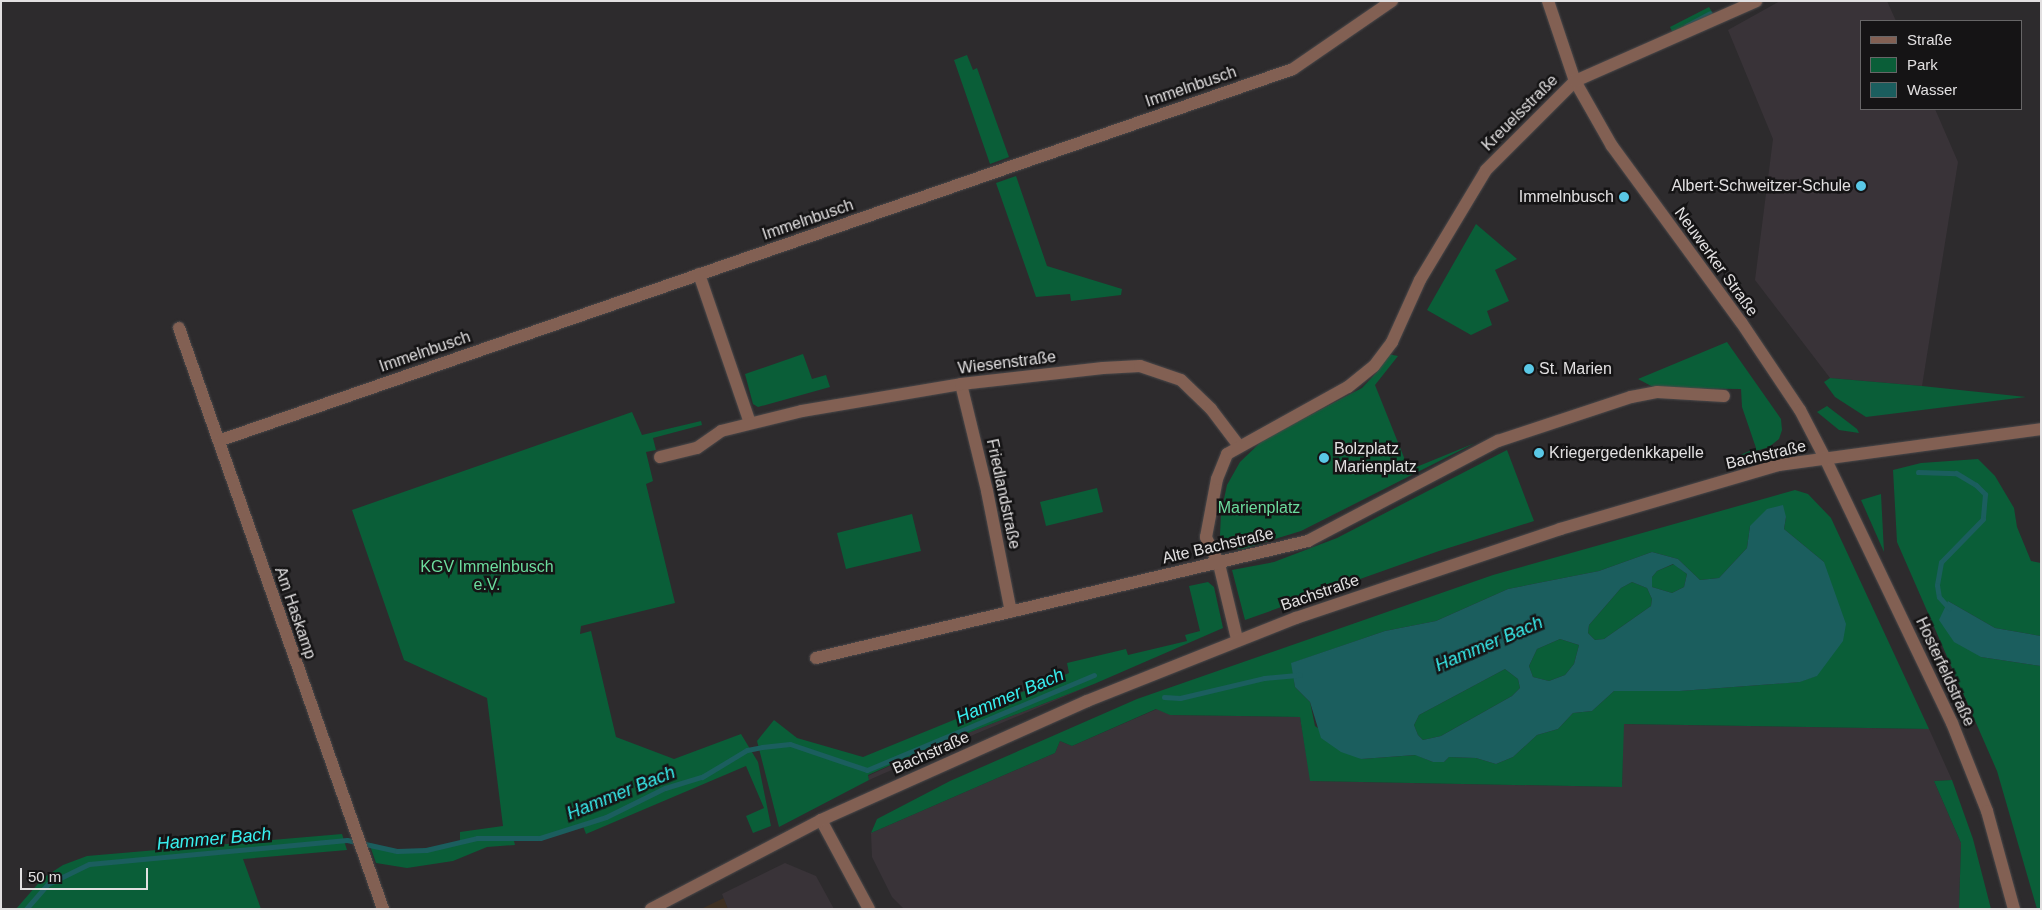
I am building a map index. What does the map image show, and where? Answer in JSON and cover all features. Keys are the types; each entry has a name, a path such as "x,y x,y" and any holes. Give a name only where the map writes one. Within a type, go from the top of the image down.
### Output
{"street":[{"name":"Immelnbusch","path":"220,440 1293,69 1392,1"},
{"name":"Neuwerker Straße","path":"1548,1 1575,81 1612,146 1741,322 1800,410 1825,458"},
{"name":"Kreuelsstraße","path":"1239,446 1348,387 1374,366 1392,342 1420,280 1486,170 1575,81 1756,1"},
{"path":"699,274 750,423"},
{"name":"Am Haskamp","path":"179,328 220,440 277,612 352,815 383,909"},
{"name":"Wiesenstraße","path":"660,457 697,448 721,431 802,411 961,384 1103,368 1140,366 1181,380 1211,409 1239,446"},
{"name":"Friedlandstraße","path":"961,384 987,491 1011,612"},
{"name":"Alte Bachstraße","path":"816,658 1219,564 1308,541 1498,441 1631,397 1657,392 1724,396"},
{"name":"Bachstraße","path":"651,909 820,820 1087,701 1236,639 1626,509 1779,465 2041,429"},
{"path":"1236,639 1219,564 1206,537 1210,507 1227,454 1239,446"},
{"name":"Hosterfeldstraße","path":"1825,458 1952,723 1987,811 2014,909"},
{"path":"820,820 869,909"}],"shaded area":[{"name":"Albert-Schweitzer-Schule","path":"1780,1 1887,1 1896,20 1860,20 1860,110 1935,110 1958,162 1922,386 1830,378 1755,280 1773,139 1728,30"},
{"path":"1094,684 869,780 868,776 922,751"},
{"path":"1157,709 1171,715 1300,717 1311,781 1622,787 1623,724 1929,729 1952,780 1934,781 1961,843 1959,909 904,909 892,897 872,857 871,833 1055,753 1060,741 1072,746"},
{"path":"785,863 816,876 834,909 728,909 722,894"},
{"path":"724,898 728,909 701,909"}],"green space":[{"path":"1709,7 1715,17 1674,36 1670,27"},
{"path":"967,55 973,70 977,68 1009,157 990,164 954,60"},
{"path":"1016,176 1047,266 1122,289 1121,295 1071,301 1070,294 1036,297 996,183"},
{"path":"1476,224 1517,259 1495,270 1509,301 1487,311 1492,325 1471,335 1427,310"},
{"path":"1727,342 1781,419 1782,430 1779,439 1769,447 1736,457 1756,448 1742,407 1741,389 1655,388 1638,379"},
{"path":"803,354 812,379 826,375 830,387 758,407 753,404 745,374"},
{"name":"Marienplatz","path":"1388,354 1398,356 1375,385 1409,470 1475,443 1301,531 1243,549 1227,548 1220,535 1221,513 1227,485 1240,462 1264,439 1362,388 1377,372"},
{"path":"1830,378 2026,397 1866,417 1835,397 1824,382"},
{"path":"1827,406 1857,429 1859,433 1839,430 1817,412"},
{"name":"KGV Immelnbusch e.V.","path":"632,412 642,435 701,421 702,425 653,438 656,450 646,452 653,481 646,484 675,603 581,626 580,634 591,631 616,737 674,759 741,734 758,762 771,826 753,833 746,816 764,808 746,766 586,834 583,826 545,839 514,841 515,845 487,847 453,861 407,868 376,863 369,843 398,850 422,849 460,842 460,832 503,826 487,698 404,660 352,510"},
{"path":"1507,450 1534,521 1439,551 1245,620 1232,570 1274,562 1337,538"},
{"path":"1978,459 1995,476 2014,508 2017,527 2031,561 2041,563 2041,636 1995,628 1948,601 1981,657 2041,666 2041,909 2037,909 1997,771 1897,542 1893,470 1921,463"},
{"path":"1097,488 1103,512 1046,526 1040,502"},
{"path":"1795,490 1808,494 1831,518 1929,729 1624,724 1622,787 1310,781 1300,717 1170,715 1156,709 1072,746 1060,741 1055,753 871,833 877,819 950,781 1137,699 1493,575","holes":["1786,517 1784,529 1824,562 1816,676 1799,682 1680,691 1614,691 1592,711 1573,713 1558,729 1537,735 1513,757 1496,764 1476,758 1449,757 1444,762 1433,762 1416,755 1361,759 1315,726 1310,702 1295,687 1292,663 1385,631 1436,621 1508,589 1599,571 1652,552 1678,559 1700,580 1719,578 1747,548 1750,526"]},
{"path":"1881,494 1884,552 1861,500"},
{"path":"912,514 921,551 846,569 837,533"},
{"path":"1674,564 1687,574 1684,587 1672,593 1652,587 1652,577 1657,571"},
{"path":"1208,582 1214,587 1223,628 1094,684 922,751 868,775 869,780 779,827 757,741 774,720 797,738 863,757 1069,673 1067,663 1126,649 1128,655 1187,641 1185,635 1200,631 1189,586"},
{"path":"1632,582 1647,588 1652,599 1651,606 1604,639 1595,640 1588,633 1589,625 1621,588"},
{"path":"1560,639 1579,645 1574,664 1565,675 1549,681 1533,677 1529,666 1537,649"},
{"path":"1505,669 1518,679 1520,688 1512,696 1441,736 1423,740 1418,735 1414,725 1419,715"},
{"path":"1952,780 1973,839 1991,909 1959,909 1961,843 1934,781"},
{"path":"342,834 347,850 243,859 261,909 16,909 43,878 63,865 87,856"}],"water":[{"path":"1783,505 1786,517 1784,529 1824,562 1846,624 1843,641 1817,676 1800,682 1680,691 1614,691 1592,711 1573,713 1558,729 1537,735 1513,757 1496,764 1476,758 1449,757 1444,762 1433,762 1415,755 1361,759 1341,752 1321,738 1310,702 1295,687 1291,663 1385,631 1436,621 1508,589 1599,571 1652,552 1678,559 1700,580 1719,578 1747,548 1750,526 1767,509","holes":["1673,564 1687,574 1684,587 1672,593 1652,587 1652,577 1657,571","1632,582 1647,588 1652,599 1651,606 1604,639 1595,640 1588,633 1589,625 1621,588","1560,639 1579,645 1574,664 1565,675 1549,681 1533,677 1529,666 1537,649","1505,669 1518,679 1520,688 1512,696 1441,736 1423,740 1418,735 1414,725 1419,715"]},
{"path":"1948,601 1995,628 2041,636 2041,666 1981,657 1954,642 1939,620"}],"waterway":[{"path":"1686,26 1710,13"},
{"name":"Hammer Bach","path":"1918,472 1956,473 1976,485 1985,494 1983,519 1941,562 1937,585 1939,597 1949,608"},
{"name":"Hammer Bach","path":"26,909 48,884 89,864 347,840 397,851 426,850 477,838 540,838 606,817 665,788 702,777 747,750 762,747 790,744 867,770 1094,675"},
{"name":"Hammer Bach","path":"1164,697 1180,698 1264,678 1300,675"}],"place":[{"name":"Albert-Schweitzer-Schule","path":"1861,186"},
{"name":"Immelnbusch","path":"1624,197"},
{"name":"St. Marien","path":"1529,369"},
{"name":"Kriegergedenkkapelle","path":"1539,453"},
{"name":"Bolzplatz Marienplatz","path":"1324,458"}]}
